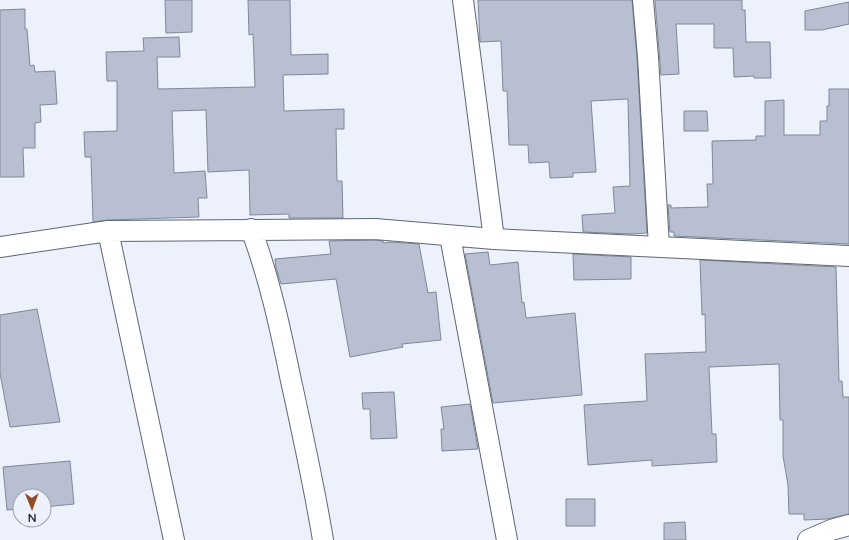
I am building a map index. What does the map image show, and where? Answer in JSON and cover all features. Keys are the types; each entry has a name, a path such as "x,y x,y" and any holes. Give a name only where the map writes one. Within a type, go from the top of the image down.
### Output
{"street":[{"path":"464,0 494,239"},
{"path":"643,0 648,57 659,247"},
{"path":"252,229 261,255 279,325 307,451 323,540"},
{"path":"0,247 108,231 375,229 494,239 849,256"},
{"path":"108,231 174,540"},
{"path":"450,236 507,540"},
{"path":"808,540 831,530 849,525"}],"building":[{"path":"165,0 192,0 192,32 166,33"},
{"path":"248,0 290,0 291,55 328,54 328,74 283,75 284,111 344,109 344,129 336,129 337,181 342,181 343,218 289,218 289,214 250,215 249,170 208,172 206,110 172,111 174,173 205,171 207,198 198,198 199,217 108,220 93,222 91,157 85,157 84,132 117,131 117,81 107,81 106,52 144,51 143,38 179,37 180,57 157,57 158,89 255,87 253,34 249,35"},
{"path":"478,0 632,0 637,58 647,233 631,234 583,232 582,215 615,213 613,187 630,186 628,99 591,101 596,172 573,173 573,177 550,178 549,162 529,163 528,145 509,145 507,91 503,91 501,41 480,42"},
{"path":"655,0 742,0 742,10 745,10 746,42 770,42 771,78 754,78 754,76 734,77 733,48 714,48 714,24 676,24 679,74 661,75"},
{"path":"849,2 849,24 822,30 805,30 805,11"},
{"path":"25,9 25,29 27,29 30,66 34,65 35,72 55,71 57,104 40,105 41,122 35,123 35,148 23,148 24,177 0,177 0,10"},
{"path":"829,89 849,89 849,244 674,236 674,232 670,232 668,205 671,205 671,208 708,207 707,184 713,184 712,141 756,140 756,136 765,136 765,101 784,100 784,135 820,135 820,121 827,121"},
{"path":"684,111 707,111 708,131 684,131"},
{"path":"329,241 383,241 384,243 419,244 428,293 436,292 441,340 402,344 403,347 350,357 336,279 281,284 275,259 331,254"},
{"path":"488,252 490,265 518,262 522,303 524,302 526,318 575,313 582,395 493,403 465,254"},
{"path":"573,254 631,257 631,279 574,280"},
{"path":"700,260 836,267 839,381 842,381 843,397 849,397 849,514 827,519 804,520 804,514 789,514 788,485 783,456 783,420 780,420 779,364 709,367 712,434 716,434 717,462 652,466 652,460 588,465 584,405 647,401 645,354 706,352 705,314 702,315"},
{"path":"37,309 60,422 10,427 0,373 0,315"},
{"path":"394,392 397,438 371,439 370,409 363,409 362,393"},
{"path":"470,404 478,449 442,451 441,429 444,429 441,407"},
{"path":"70,461 74,504 52,506 52,488 12,488 12,510 7,510 3,467"},
{"path":"566,499 595,499 595,526 566,526"},
{"path":"685,522 686,540 664,540 664,523"}]}
